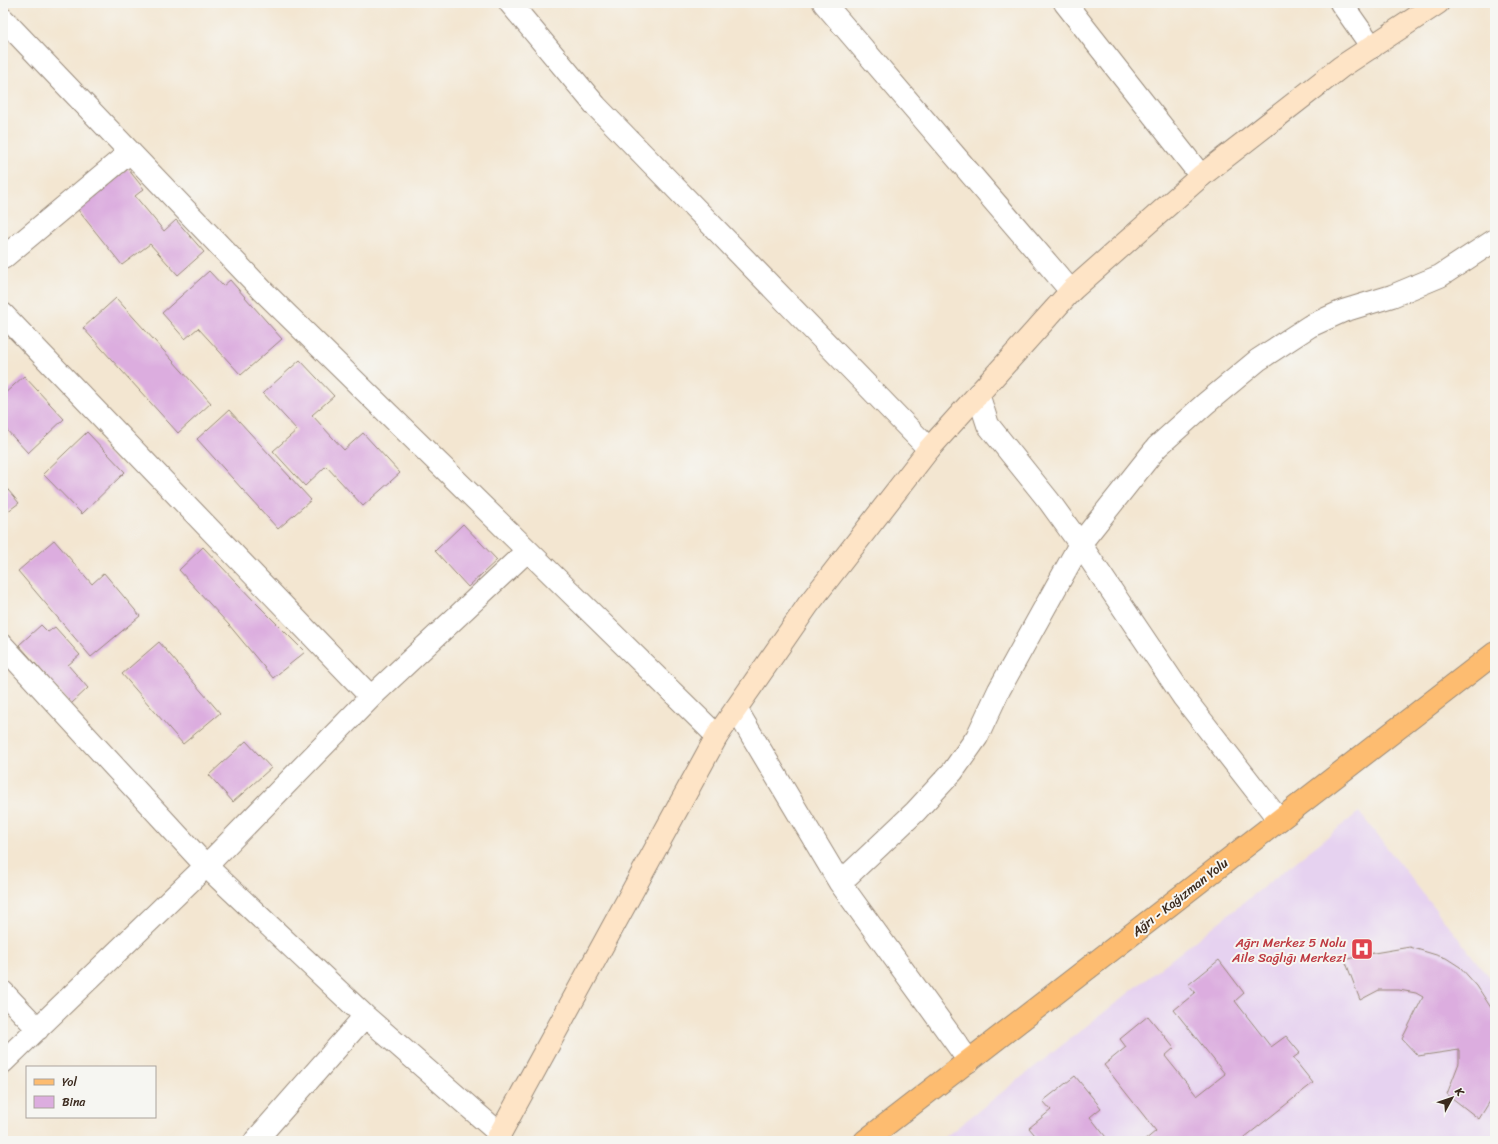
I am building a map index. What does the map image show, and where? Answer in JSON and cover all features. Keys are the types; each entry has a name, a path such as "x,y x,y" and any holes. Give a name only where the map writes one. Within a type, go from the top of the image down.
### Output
{"main road":[{"name":"Ağrı - Kağızman Yolu","path":"865,1141 1495,653"}],"street":[{"path":"510,3 596,106 929,449"},
{"path":"824,3 1071,292"},
{"path":"1065,3 1201,176"},
{"path":"1341,3 1372,47"},
{"path":"3,646 206,866 365,1016 498,1138 717,736 808,605 929,449 1071,292 1201,176 1342,67 1438,3"},
{"path":"3,19 263,290 717,736"},
{"path":"3,258 130,152"},
{"path":"840,884 915,812 953,771 977,737 999,690 1080,544 1157,447 1205,404 1258,360 1310,326 1343,311 1392,296 1440,276 1495,240"},
{"path":"3,314 371,697"},
{"path":"978,394 988,425 1049,501 1080,544 1184,698 1279,820"},
{"path":"3,1062 206,866 371,697 527,551"},
{"path":"736,709 840,884 969,1061"},
{"path":"3,992 38,1029"},
{"path":"255,1141 365,1016"}],"shaded area":[{"path":"1359,812 1495,985 1495,1141 940,1141"}],"building":[{"path":"128,169 144,189 135,196 164,231 176,220 204,252 178,275 150,244 122,265 78,210"},
{"path":"209,271 223,286 230,280 282,339 241,375 198,328 185,339 162,313"},
{"path":"116,298 211,403 178,433 83,328"},
{"path":"300,360 334,396 312,415 344,450 363,433 400,473 363,506 326,466 305,486 273,451 297,430 263,393"},
{"path":"24,376 64,419 28,453 3,426 3,395"},
{"path":"229,410 311,500 278,529 197,439"},
{"path":"87,432 125,472 82,514 43,474"},
{"path":"3,484 19,503 3,515"},
{"path":"463,524 497,560 468,587 435,551"},
{"path":"54,540 92,584 104,573 140,616 91,657 18,571"},
{"path":"203,547 305,652 273,678 229,625 179,570"},
{"path":"41,625 48,632 55,627 80,655 68,665 88,688 71,704 19,645"},
{"path":"159,642 220,713 183,744 122,674"},
{"path":"246,741 271,768 233,802 209,775"},
{"path":"1410,947 1446,958 1460,967 1477,986 1495,1014 1495,1093 1479,1119 1447,1094 1459,1063 1459,1050 1418,1056 1402,1039 1423,997 1416,993 1399,990 1379,990 1360,1000 1345,960 1362,955"},
{"path":"1219,960 1244,993 1235,1001 1271,1047 1286,1036 1300,1053 1293,1058 1313,1083 1240,1141 1144,1141 1156,1131 1104,1065 1126,1047 1120,1039 1148,1016 1174,1048 1165,1056 1197,1096 1225,1074 1174,1010 1195,993 1188,985"},
{"path":"1075,1076 1101,1108 1090,1117 1109,1141 1040,1141 1029,1128 1051,1110 1043,1101"}],"place":[{"name":"Ağrı Merkez 5 Nolu Aile Sağlığı Merkezi","path":"1362,949"}]}
